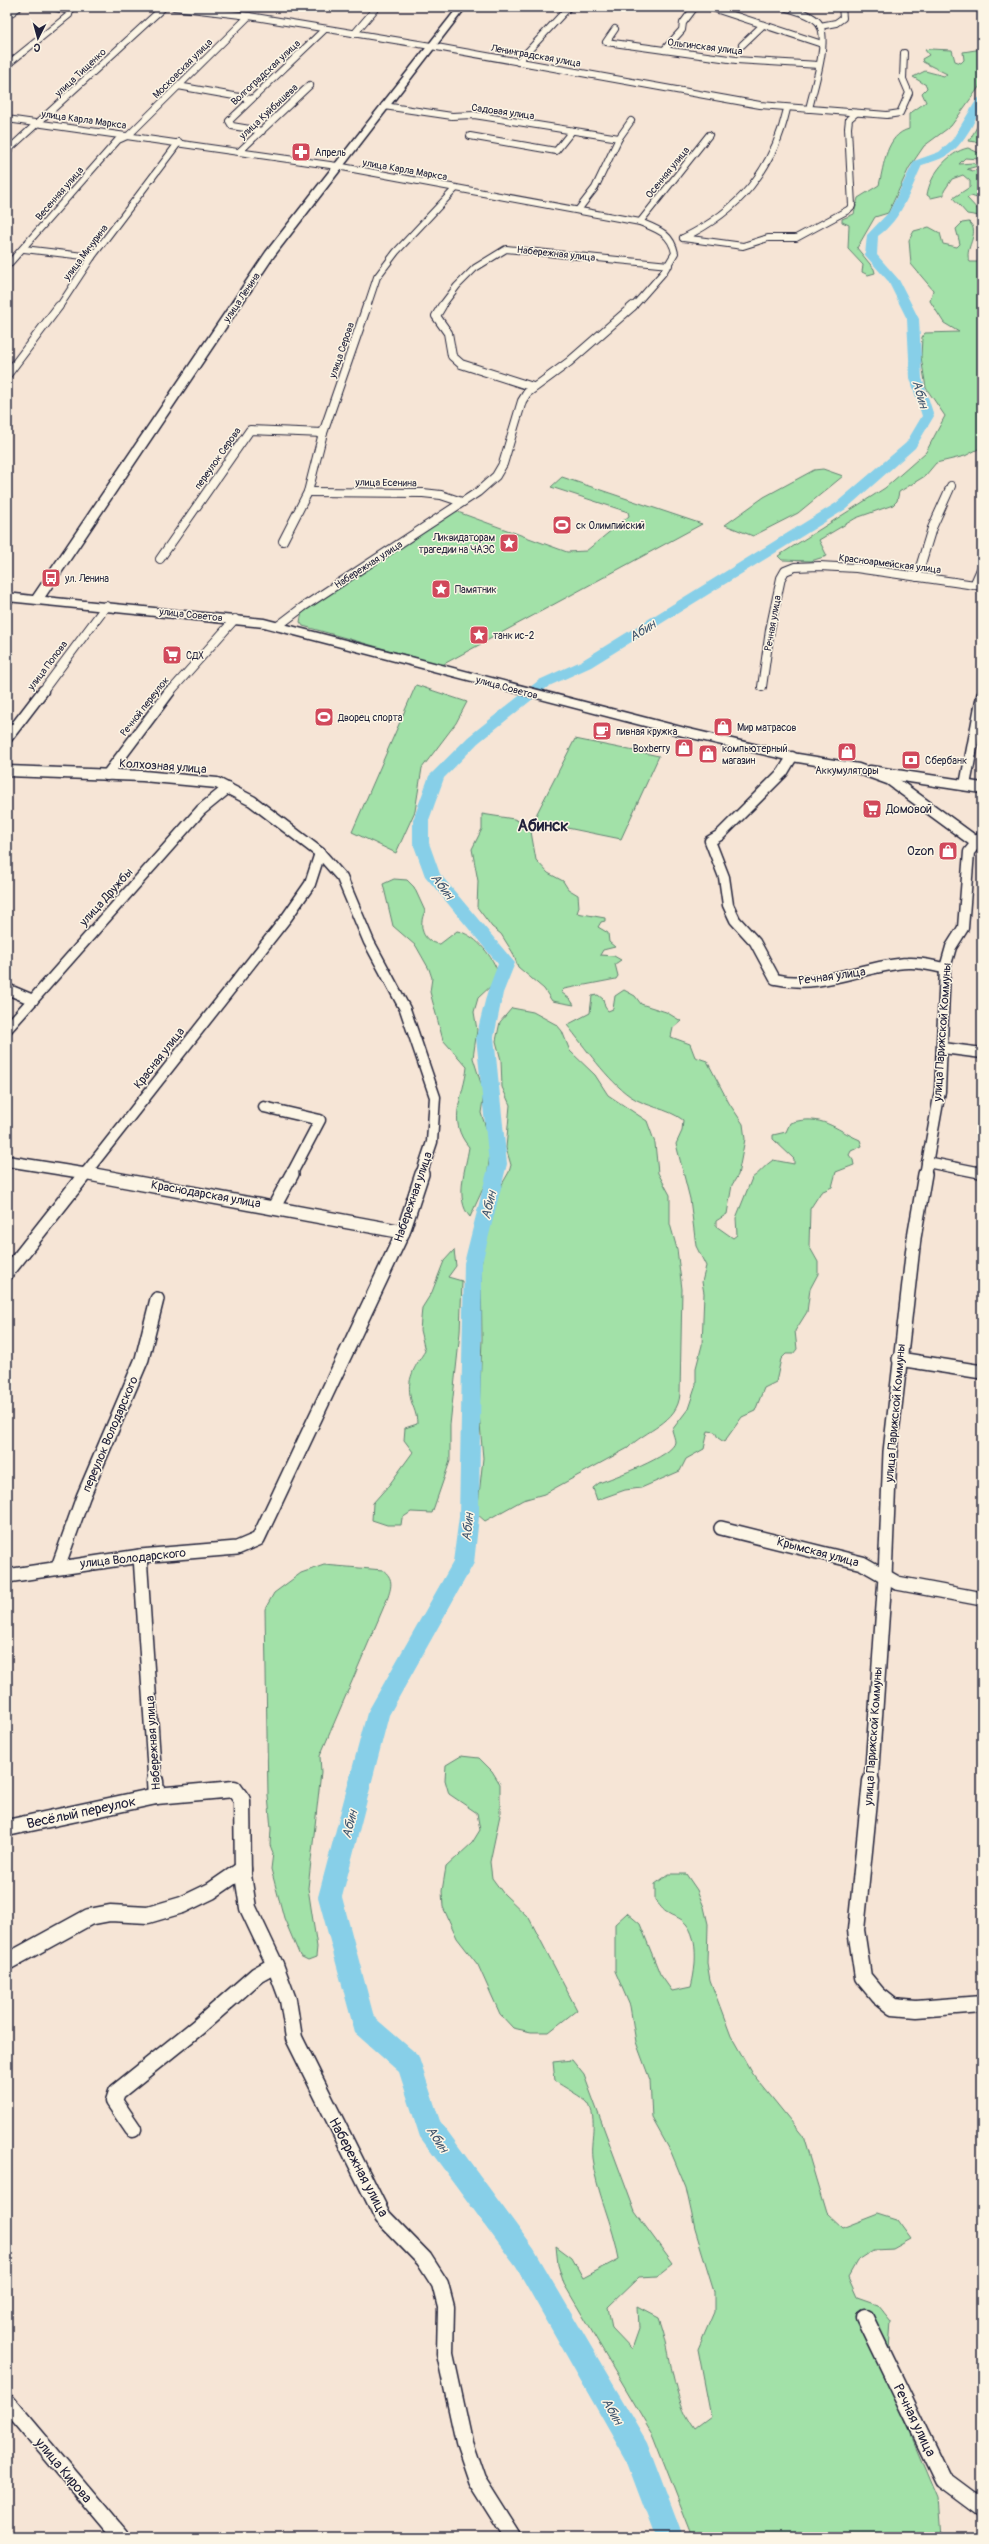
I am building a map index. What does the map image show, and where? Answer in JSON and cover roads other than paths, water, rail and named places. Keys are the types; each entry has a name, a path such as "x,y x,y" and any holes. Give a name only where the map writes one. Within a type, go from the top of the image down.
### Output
{"main road":[{"name":"улица Ленина","path":"37,600 61,561 266,260 337,166 462,7"},
{"name":"улица Советов","path":"7,597 235,619 278,626 560,701 792,757 870,772 892,781 980,842"}],"street":[{"path":"7,16 19,7"},
{"path":"7,65 69,15 70,11 52,7"},
{"name":"улица Тищенко","path":"7,151 164,7"},
{"name":"Ленинградская улица","path":"174,7 249,16 431,46 788,109 895,115 903,110 909,93 903,79 904,53"},
{"path":"354,34 377,7"},
{"path":"518,62 569,7"},
{"path":"664,50 682,30 684,23 695,7"},
{"path":"709,7 822,44"},
{"path":"784,7 817,22 820,26 822,44 809,109"},
{"path":"820,26 836,23 843,18 842,7"},
{"name":"Московская улица","path":"129,135 249,16"},
{"path":"742,45 763,25"},
{"name":"Волгоградская улица","path":"262,131 229,124 235,114 250,99 325,29"},
{"name":"Ольгинская улица","path":"615,29 606,42 736,60 819,65"},
{"path":"178,86 250,99"},
{"name":"улица Куйбышева","path":"240,151 310,86"},
{"name":"Садовая улица","path":"384,106 619,138"},
{"path":"673,242 711,224 748,190 776,147 788,109"},
{"path":"684,238 743,246 768,238 796,238 848,210 852,206 848,128 849,119 856,113"},
{"name":"улица Карла Маркса","path":"7,119 179,142 337,166 578,210 640,222 664,232 673,242"},
{"path":"578,210 595,188 619,138 631,121"},
{"path":"470,136 490,137 556,151 572,131"},
{"name":"Весенняя улица","path":"7,266 24,249 118,140 129,135"},
{"name":"Осенняя улица","path":"640,222 709,135"},
{"name":"улица Мичурина","path":"7,375 63,301 92,257 179,142"},
{"name":"улица Серова","path":"283,541 308,492 324,434 377,277 396,252 456,188"},
{"name":"Набережная улица","path":"278,626 303,607 478,492 498,473 503,464 522,401 533,387 569,362 627,313 669,265 675,253 673,242"},
{"path":"24,249 92,257"},
{"name":"Набережная улица","path":"533,387 462,364 452,356 448,333 436,316 444,300 460,282 498,252 506,249 669,265"},
{"name":"переулок Серова","path":"160,559 250,430 324,434"},
{"path":"916,576 932,528 951,486"},
{"name":"улица Есенина","path":"308,492 423,493 441,495 462,502"},
{"name":"Красноармейская улица","path":"795,567 856,568 978,585"},
{"name":"Речная улица","path":"762,687 770,630 781,578 785,571 795,567"},
{"path":"978,585 982,568"},
{"name":"улица Попова","path":"7,738 106,606"},
{"name":"Речной переулок","path":"107,775 173,687 235,619"},
{"path":"965,785 982,696"},
{"name":"Речная улица","path":"792,757 783,772 720,835 710,841 724,878 728,905 732,915 755,942 776,979 783,982 801,982 840,977 909,962 945,968"},
{"name":"Колхозная улица","path":"7,771 192,779 228,788 252,801 320,853"},
{"path":"870,772 982,788"},
{"name":"улица Дружбы","path":"7,1028 201,810 228,788"},
{"name":"улица Парижской Коммуны","path":"980,842 969,852 964,928 951,946 945,968 940,1091 914,1238 899,1359 890,1452 885,1577 871,1780 856,1930 863,1977 878,1995 893,2007 916,2009 982,2004"},
{"name":"Набережная улица","path":"258,1538 404,1232 432,1142 435,1097 405,1009 369,942 342,878 320,853"},
{"name":"Красная улица","path":"7,1273 287,917 310,884 320,853"},
{"path":"7,989 33,1000"},
{"path":"942,1048 982,1053"},
{"path":"264,1107 320,1120 274,1207"},
{"name":"Краснодарская улица","path":"7,1161 85,1173 404,1232"},
{"path":"927,1162 982,1173"},
{"name":"переулок Володарского","path":"58,1567 83,1497 142,1360 157,1299"},
{"path":"899,1359 982,1372"},
{"name":"Крымская улица","path":"721,1528 862,1563 897,1583 982,1599"},
{"name":"улица Володарского","path":"7,1576 58,1567 140,1556 237,1548 258,1538"},
{"name":"Набережная улица","path":"140,1556 156,1796 234,1789 242,1800 243,1869 248,1908 275,1965 288,2000 294,2038 383,2217 424,2259 440,2284 446,2307 445,2354 464,2442 477,2480 513,2537"},
{"name":"Весёлый переулок","path":"7,1828 156,1796"},
{"path":"7,1962 89,1917 110,1913 148,1915 182,1905 211,1891 243,1869"},
{"path":"133,2129 114,2101 117,2092 198,2027 257,1975 275,1965"},
{"name":"Речная улица","path":"865,2318 943,2479 982,2508"},
{"name":"улица Кирова","path":"7,2402 121,2537"}],"waterway":[{"name":"Абин","path":"669,2537 637,2452 525,2258 429,2128 409,2064 364,2024 330,1897 378,1713 463,1563 469,1517 473,1263 498,1164 485,1037 495,993 507,963 433,876 421,843 421,820 437,776 473,740 544,683 586,664 841,506 911,445 928,416 916,378 913,319 893,280 871,255 873,235 882,229 895,212 918,163 943,154 956,142 982,99"}],"place":[{"name":"Апрель","path":"301,152"},
{"name":"ск Олимпийский","path":"562,525"},
{"name":"Ликвидаторам трагедии на ЧАЭС","path":"509,543"},
{"name":"ул. Ленина","path":"51,578"},
{"name":"Памятник","path":"441,589"},
{"name":"танк ис-2","path":"479,635"},
{"name":"СДХ","path":"172,655"},
{"name":"Дворец спорта","path":"324,717"},
{"name":"Мир матрасов","path":"723,727"},
{"name":"пивная кружка","path":"602,731"},
{"name":"Boxberry","path":"684,748"},
{"name":"Аккумуляторы","path":"847,752"},
{"name":"компьютерный магазин","path":"708,754"},
{"name":"Сбербанк","path":"911,760"},
{"name":"Домовой","path":"872,809"},
{"name":"Ozon","path":"948,851"}],"district":[{"name":"Абинск","path":"543,825"}]}
